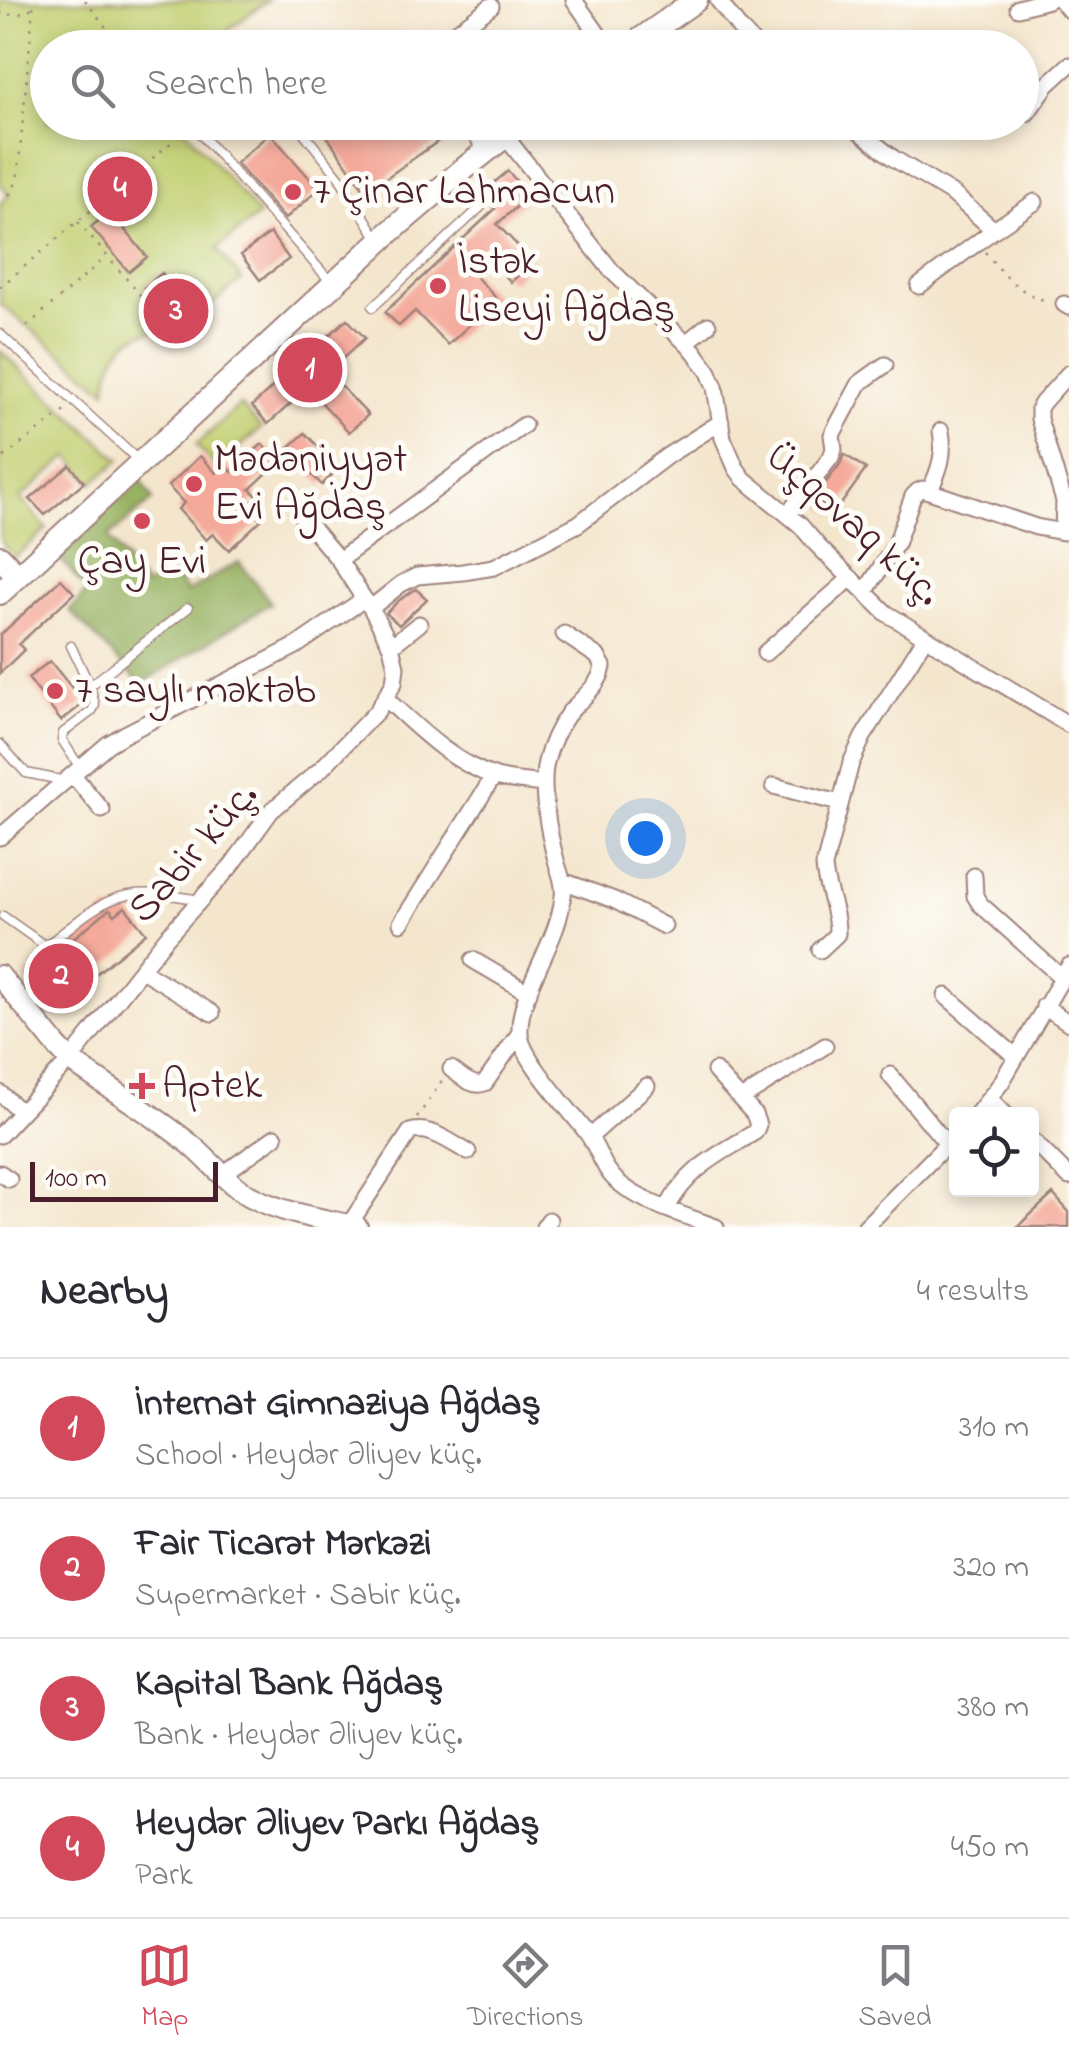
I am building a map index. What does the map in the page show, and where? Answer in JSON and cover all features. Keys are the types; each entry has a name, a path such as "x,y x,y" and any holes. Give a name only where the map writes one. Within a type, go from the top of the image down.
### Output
{"main road":[{"path":"654,30 696,0"},
{"path":"0,593 379,241 501,140"},
{"path":"0,557 18,576"}],"street":[{"path":"574,0 595,30"},
{"path":"718,0 741,30"},
{"path":"1018,8 1048,0"},
{"path":"1061,0 1069,10"},
{"path":"459,30 490,6"},
{"path":"1039,97 1069,65"},
{"name":"Üçqovaq küç.","path":"507,140 612,270 709,372 723,438 744,479 788,514 886,613 1069,725"},
{"path":"871,140 954,195 994,230"},
{"path":"919,286 1035,202"},
{"path":"686,344 708,325"},
{"path":"788,514 831,457 832,435 854,392 885,365"},
{"path":"865,592 896,544 918,491 930,490 1036,528 1066,531 1064,500 1039,408 1069,373"},
{"path":"0,838 108,744 125,734 296,646 417,576 494,566 578,524 666,456 721,422"},
{"path":"339,560 524,425"},
{"path":"930,490 942,458 941,430"},
{"path":"300,514 339,560 391,646 419,624"},
{"path":"765,653 850,578"},
{"path":"450,1068 471,1083 484,1083 519,1034 529,993 555,933 564,892 543,784 546,762 556,734 602,676 603,666 597,656 564,634"},
{"path":"820,950 837,934 824,882 824,866 850,763 924,638"},
{"name":"Sabir küç.","path":"0,1135 70,1060 166,938 232,865 271,811 321,769 376,711 394,683 396,666 391,646"},
{"path":"384,698 461,760 494,776 543,784"},
{"path":"73,775 102,810"},
{"path":"401,924 494,776"},
{"path":"774,786 839,803"},
{"path":"974,876 975,896 980,904 1065,971 983,1107"},
{"path":"563,881 614,900 664,926"},
{"path":"472,960 529,993"},
{"path":"142,970 212,1013"},
{"path":"0,976 70,1060 190,1144 236,1187 299,1221 353,1226 410,1132 417,1129 427,1130 468,1152"},
{"path":"946,996 1016,1056"},
{"path":"1044,1006 1069,1022"},
{"path":"519,1034 522,1047 590,1136 602,1163 621,1185 716,1227"},
{"path":"741,1099 825,1046"},
{"path":"667,1208 692,1172 755,1132 758,1125 754,1114 715,1071"},
{"path":"890,1074 949,1136"},
{"path":"590,1136 647,1086"},
{"path":"0,1093 21,1112"},
{"path":"990,1099 999,1107"},
{"path":"223,1174 275,1136"},
{"path":"870,1225 949,1142"},
{"path":"1039,1147 1069,1176"}],"lane":[{"path":"201,140 333,285"},
{"path":"309,140 339,177 379,241"},
{"path":"373,307 481,207 460,172"},
{"path":"0,334 142,463"},
{"path":"90,686 188,608"},
{"path":"0,744 26,774 73,775 63,733 95,704 71,646"},
{"path":"2,916 44,945 115,898 172,894 200,900"}],"path":[{"path":"31,30 33,8 38,0"},
{"path":"85,0 108,30"},
{"path":"0,12 11,16 33,8"},
{"path":"9,195 18,174 30,41"},
{"path":"0,287 172,140"},
{"path":"78,222 172,331"},
{"path":"977,242 1006,278 1027,295 1067,306"},
{"path":"28,326 106,257"},
{"path":"4,457 76,403"},
{"path":"417,1129 418,1115 450,1068"}],"green space":[{"path":"0,0 268,0 228,30 30,30 30,140 195,140 259,215 217,249 242,280 178,332 148,332 127,342 113,361 106,390 0,304 0,203 9,195 0,183"},
{"path":"0,351 120,460 92,483 69,456 20,498 47,529 15,557 0,541"},
{"path":"240,405 261,428 217,468 196,445"},
{"path":"139,477 153,500 108,537 146,587 170,569 187,592 239,562 271,603 141,684 70,611 87,591 56,553"}],"building":[{"path":"262,140 276,140 319,189 285,219 236,163"},
{"path":"330,140 440,140 366,192"},
{"path":"508,171 529,196 497,224 533,262 511,282 481,250 465,265 497,299 448,345 415,311 399,326 385,312 495,209 483,192"},
{"path":"110,211 147,257 129,272 91,227"},
{"path":"270,233 289,259 260,280 241,255"},
{"path":"162,273 195,314 177,329 144,288"},
{"path":"347,319 365,338 328,372 368,415 349,432 308,388 268,424 252,406"},
{"path":"305,433 339,468 322,485 287,449"},
{"path":"262,444 279,462 250,489 258,497 248,506 261,520 229,550 213,534 206,540 178,509 184,503 168,486 200,456 216,473 225,464 232,472"},
{"path":"844,454 866,469 834,514 813,499"},
{"path":"70,465 84,482 45,515 30,499"},
{"path":"61,579 74,593 19,644 24,650 0,673 0,635"},
{"path":"416,589 427,599 399,625 386,613"},
{"path":"50,661 84,703 61,721 28,678"},
{"path":"125,907 146,933 53,1009 26,977 108,910 115,915"},
{"path":"1053,1194 1069,1212 1069,1227 1017,1227"}],"place":[{"name":"Heydər Əliyev Parkı Ağdaş","path":"120,189"},
{"name":"7 Çinar Lahmacun","path":"293,192"},
{"name":"İstək Liseyi Ağdaş","path":"438,286"},
{"name":"Kapital Bank Ağdaş","path":"176,311"},
{"name":"İnternat Gimnaziya Ağdaş","path":"310,370"},
{"name":"Mədəniyyət Evi Ağdaş","path":"194,484"},
{"name":"Çay Evi","path":"142,521"},
{"name":"7 saylı məktəb","path":"55,691"},
{"name":"Fair Ticarət Mərkəzi","path":"61,976"},
{"name":"Aptek","path":"142,1086"}]}
